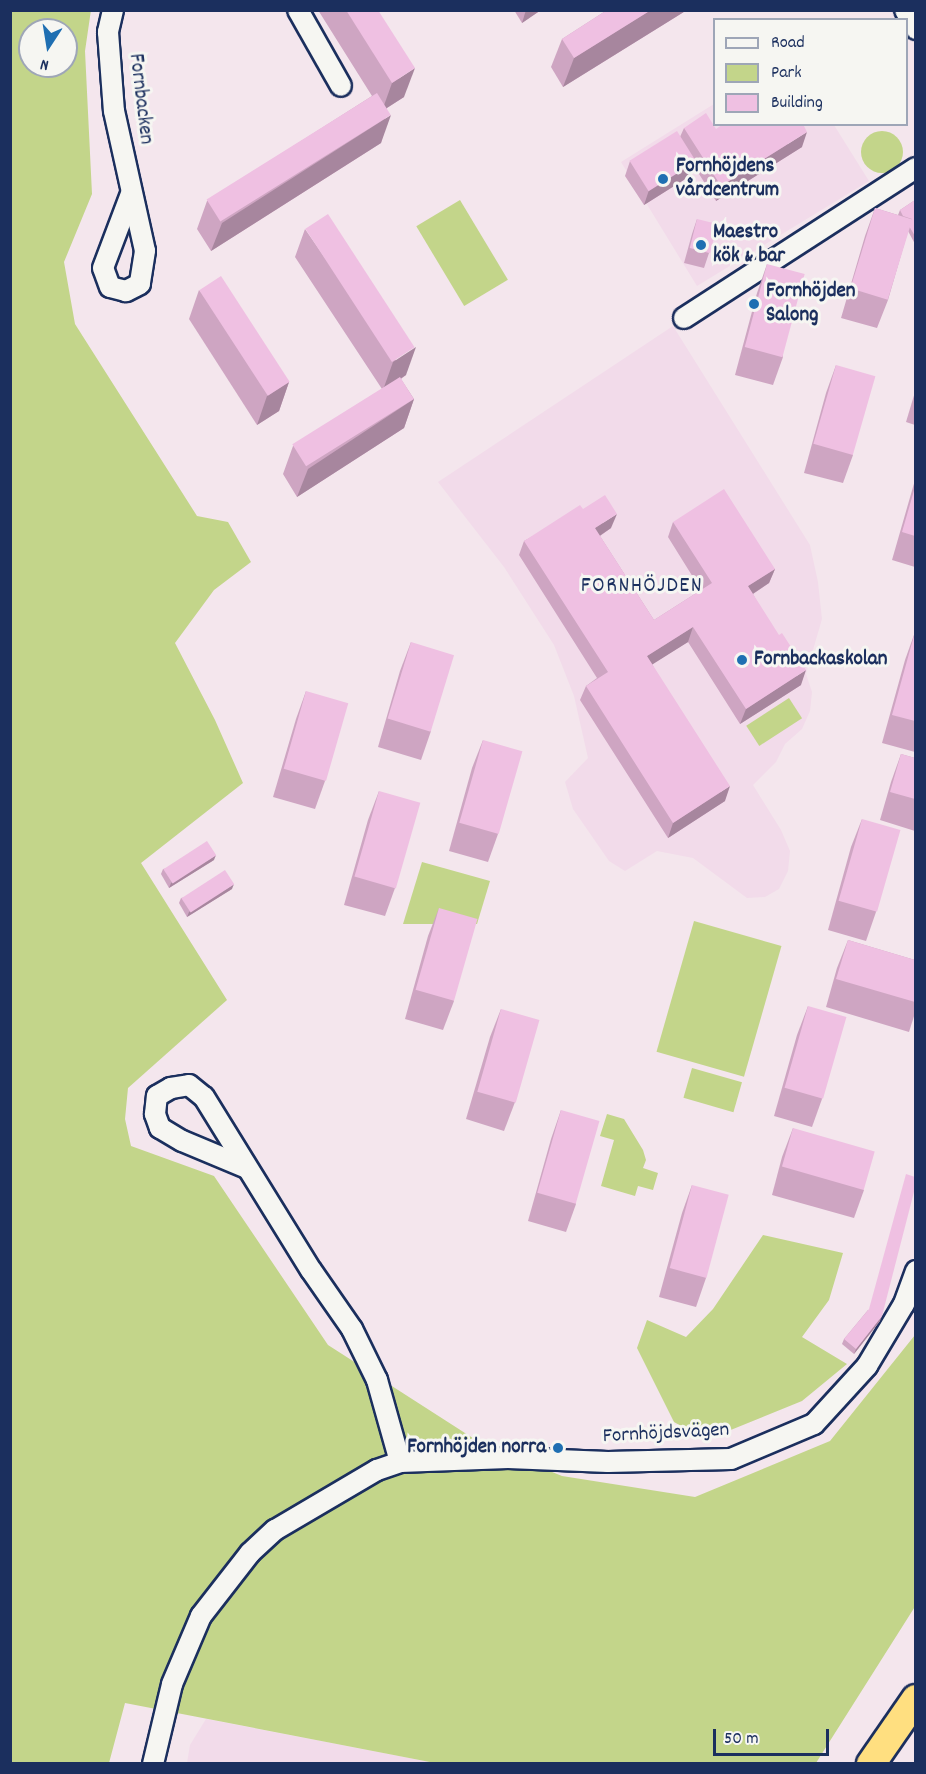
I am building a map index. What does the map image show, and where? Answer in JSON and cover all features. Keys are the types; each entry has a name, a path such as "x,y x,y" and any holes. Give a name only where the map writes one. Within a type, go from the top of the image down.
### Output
{"highway":[{"path":"871,1764 915,1699"}],"street":[{"name":"Fornbacken","path":"113,10 108,32 114,111 131,194"},
{"path":"298,10 341,86"},
{"path":"905,10 915,29"},
{"path":"684,318 915,168"},
{"path":"247,1168 182,1141 160,1128 155,1113 157,1096 171,1088 189,1085 204,1097 311,1270 352,1329 377,1380 400,1462"},
{"name":"Fornhöjdsvägen","path":"153,1764 172,1684 201,1616 236,1570 275,1530 377,1470 400,1462 508,1458 608,1462 731,1459 814,1424 867,1366 904,1304 915,1271"}],"shaded area":[{"path":"713,105 713,126 835,126 869,181 697,286 621,162"},
{"path":"673,326 810,545 818,582 822,619 806,674 812,692 810,711 802,729 785,744 776,762 753,785 781,830 790,851 788,871 779,889 765,897 747,898 693,858 657,851 625,871 609,861 573,809 565,782 588,758 574,696 554,645 504,567 438,482"},
{"path":"206,1719 435,1763 187,1763 190,1745"}],"green space":[{"path":"91,10 85,51 92,194 64,262 75,324 197,516 228,522 251,562 214,590 175,643 215,720 243,783 141,863 227,1000 128,1088 125,1119 131,1146 214,1176 328,1345 479,1442 562,1476 695,1497 830,1441 915,1335 916,1605 816,1763 435,1763 125,1703 109,1763 11,1764 10,11"},
{"path":"882,131 890,132 897,137 902,144 902,160 897,167 890,172 882,173 874,172 867,167 862,160 861,152 862,144 867,137 874,132"},
{"path":"460,200 508,280 464,306 416,226"},
{"path":"789,698 802,718 759,746 746,726"},
{"path":"422,862 490,881 477,924 403,924"},
{"path":"694,921 781,946 744,1077 657,1052"},
{"path":"692,1068 742,1082 733,1112 683,1098"},
{"path":"607,1114 624,1119 643,1150 646,1160 643,1168 658,1173 653,1190 638,1186 635,1196 601,1186 614,1140 600,1136"},
{"path":"763,1235 843,1253 829,1300 802,1337 847,1364 802,1401 706,1440 674,1422 637,1348 647,1320 686,1337 713,1309"}],"building":[{"path":"346,10 378,10 415,68 392,83"},
{"path":"607,10 651,10 574,58 562,39"},
{"path":"377,93 391,115 220,222 207,200"},
{"path":"706,113 716,129 720,126 804,126 807,132 721,186 684,128"},
{"path":"677,131 696,162 649,191 630,161"},
{"path":"915,200 915,236 909,226 912,219 903,216 900,210"},
{"path":"875,208 912,219 888,300 850,288"},
{"path":"328,214 415,347 392,362 305,229"},
{"path":"697,219 717,224 710,253 690,248"},
{"path":"767,264 805,274 782,357 745,347"},
{"path":"221,276 290,382 268,396 199,290"},
{"path":"836,365 875,376 853,455 813,444"},
{"path":"400,377 414,399 306,466 292,444"},
{"path":"915,487 915,536 902,532"},
{"name":"Fornbackaskolan","path":"724,489 775,569 748,586 779,635 782,633 806,670 746,709 693,627 647,656 730,786 673,823 586,686 608,672 524,541 580,505 583,509 605,495 617,514 595,528 654,620 712,583 673,522"},
{"path":"915,632 915,721 892,715"},
{"path":"411,642 454,655 431,732 388,719"},
{"path":"306,691 348,703 326,781 284,769"},
{"path":"483,740 522,751 499,834 459,823"},
{"path":"901,754 915,758 915,799 890,792"},
{"path":"379,791 420,803 396,888 354,877"},
{"path":"862,819 900,830 877,912 839,901"},
{"path":"207,841 216,855 173,884 163,869"},
{"path":"225,870 234,884 191,913 181,898"},
{"path":"439,908 477,919 454,1001 416,990"},
{"path":"848,940 915,960 915,1002 836,979"},
{"path":"808,1006 846,1017 823,1099 785,1088"},
{"path":"501,1009 539,1020 516,1103 477,1092"},
{"path":"561,1110 599,1121 576,1204 537,1193"},
{"path":"793,1128 875,1151 864,1190 782,1166"},
{"path":"906,1174 915,1177 915,1188 882,1316 856,1349 844,1339 869,1309"},
{"path":"692,1185 729,1195 706,1278 670,1268"}],"place":[{"name":"Fornhöjdens vårdcentrum","path":"663,179"},
{"name":"Maestro kök & bar","path":"701,245"},
{"name":"Fornhöjden Salong","path":"754,304"},
{"name":"Fornbackaskolan","path":"742,660"},
{"name":"Fornhöjden norra","path":"558,1448"}],"district":[{"name":"FORNHÖJDEN","path":"642,587"}]}
